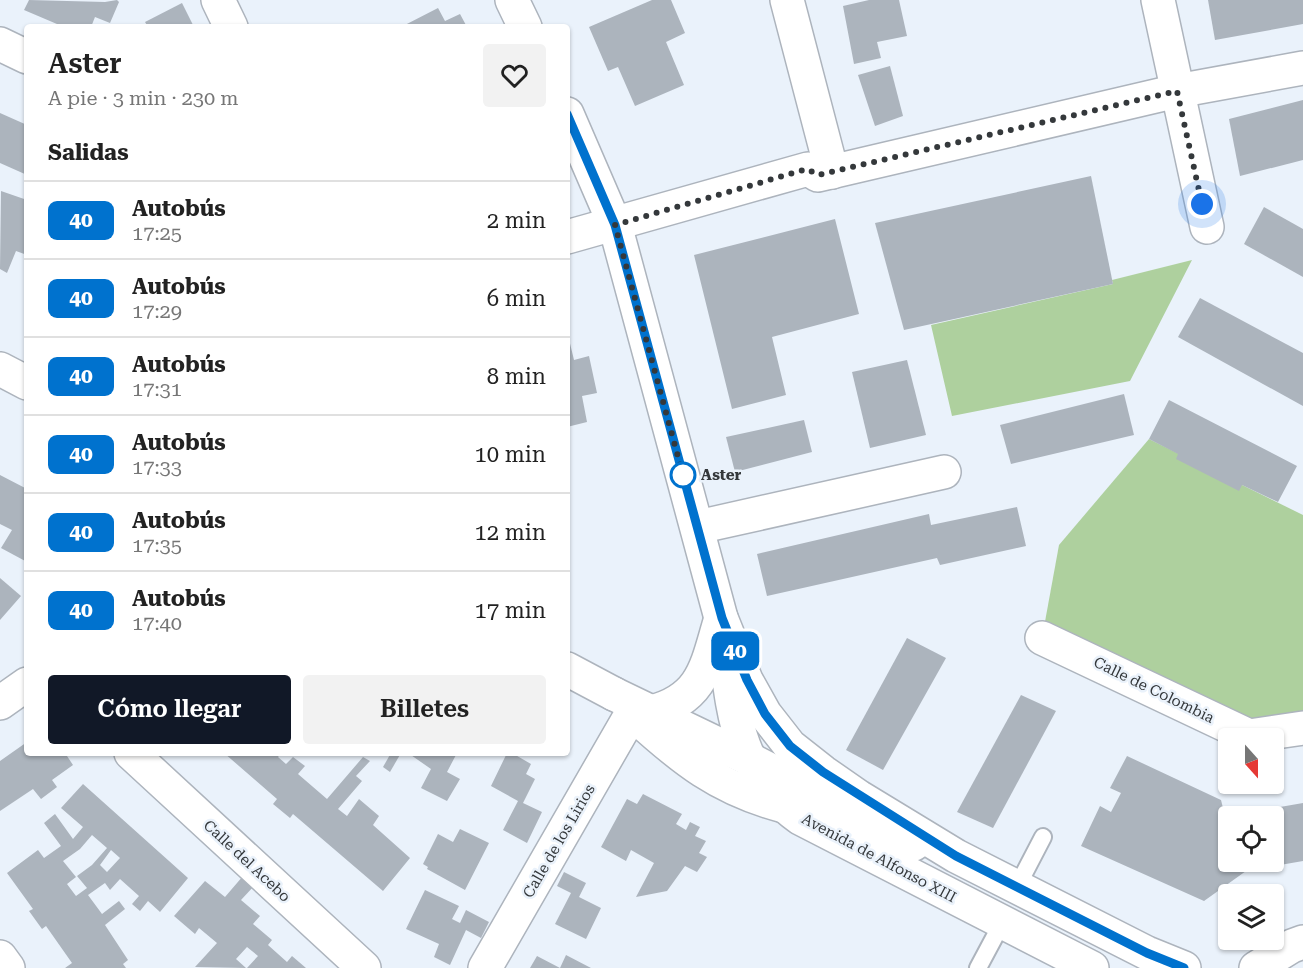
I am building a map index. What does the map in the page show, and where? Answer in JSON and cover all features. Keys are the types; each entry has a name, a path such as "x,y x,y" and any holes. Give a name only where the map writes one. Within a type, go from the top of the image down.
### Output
{"street":[{"path":"218,0 230,24"},
{"path":"512,0 524,24"},
{"path":"787,0 832,172"},
{"path":"1158,0 1207,227"},
{"path":"0,44 24,56"},
{"path":"570,236 807,169 818,175 1177,91 1303,68"},
{"name":"Avenida de Alfonso XIII","path":"570,121 615,225 722,618 747,680 765,714 790,746 859,797 956,856 1147,953 1184,968"},
{"path":"0,369 24,381"},
{"path":"698,527 944,472"},
{"path":"633,707 670,708 686,698 696,686 706,666 722,618"},
{"name":"Avenida de Alfonso XIII","path":"722,618 736,727 747,758 762,781 784,806 800,818 1092,968"},
{"name":"Calle de Colombia","path":"1042,638 1249,736 1303,728"},
{"path":"570,671 633,707 747,758 901,839 956,856"},
{"path":"0,704 24,686"},
{"path":"633,707 677,755 716,781 759,800 784,806"},
{"name":"Calle de los Lirios","path":"485,968 633,707"},
{"name":"Calle del Acebo","path":"134,756 364,968"},
{"path":"1256,968 1292,945 1303,942"},
{"path":"0,957 8,968"}],"lane":[{"path":"1017,887 1043,837"},
{"path":"978,968 1002,923"}],"green space":[{"path":"1192,260 1130,381 952,416 931,325 1113,284 1112,280"},
{"path":"1149,439 1303,515 1303,728 1284,731 1284,728 1232,728 1042,638 1059,545"}],"building":[{"path":"29,0 105,2 117,0 119,2 110,23 95,17 92,24 57,24 24,10"},
{"path":"652,0 671,0 685,33 666,42 684,85 635,106 618,67 608,71 589,27"},
{"path":"869,0 899,0 907,36 877,42 881,58 854,64 843,6"},
{"path":"1208,0 1303,0 1303,24 1215,40"},
{"path":"182,3 192,24 146,24 145,22"},
{"path":"438,8 445,21 460,14 465,24 407,24"},
{"path":"890,66 903,116 875,126 858,75"},
{"path":"1303,100 1303,160 1240,176 1229,119"},
{"path":"0,113 24,124 24,174 0,163"},
{"path":"1091,176 1113,284 904,330 875,223"},
{"path":"1,191 24,199 24,254 16,251 7,273 0,269"},
{"path":"1264,207 1303,229 1303,277 1244,244"},
{"path":"835,219 859,314 772,337 786,395 732,409 694,255"},
{"path":"1200,298 1303,353 1303,406 1178,337"},
{"path":"570,343 574,360 589,356 597,393 582,396 587,422 570,426"},
{"path":"907,360 926,435 870,448 852,372"},
{"path":"1124,394 1134,435 1011,464 1000,425"},
{"path":"1169,400 1297,466 1278,502 1242,485 1239,491 1176,459 1178,454 1149,439"},
{"path":"804,420 812,452 735,472 726,437"},
{"path":"0,475 24,487 24,560 1,548 12,530 0,524"},
{"path":"1017,507 1026,546 940,565 937,558 767,596 757,554 929,514 931,525"},
{"path":"0,578 21,596 0,620"},
{"path":"907,638 946,658 883,770 846,750"},
{"path":"1021,695 1056,711 993,828 957,812"},
{"path":"24,744 24,756 67,756 73,765 52,780 57,787 41,799 33,789 0,811 0,761"},
{"path":"227,756 279,756 286,764 293,757 305,766 298,774 327,799 363,757 370,761 356,776 362,781 338,809 347,816 359,799 379,816 373,825 410,858 383,891 293,814 290,818 273,804 277,799"},
{"path":"389,756 399,756 390,772 383,767"},
{"path":"412,756 455,756 447,772 460,779 447,801 421,788 431,769"},
{"path":"506,756 517,756 531,764 526,774 535,779 523,803 542,812 527,843 503,830 518,801 491,786"},
{"path":"1127,756 1221,800 1222,806 1218,806 1218,872 1245,872 1228,884 1218,884 1218,891 1204,901 1081,846 1100,806 1111,812 1121,793 1110,788"},
{"path":"83,784 188,878 160,912 148,901 140,911 132,904 139,896 120,879 110,890 105,883 88,895 102,914 119,901 125,909 105,925 128,960 123,964 126,968 65,968 72,963 46,926 42,929 29,911 33,909 7,873 38,850 44,858 61,846 44,823 55,814 73,839 83,827 61,808","holes":["92,835 107,848 92,865 77,876 87,888 76,896 67,884 76,877 63,861 80,849","111,850 120,858 107,872 100,865"]},
{"path":"643,794 682,814 676,824 686,830 690,822 700,827 695,836 706,841 699,853 707,857 697,872 685,866 667,891 636,897 654,863 631,850 626,861 601,847 627,799 637,804"},
{"path":"1303,803 1303,861 1284,864 1284,806"},
{"path":"460,829 489,843 465,890 427,869 428,867 423,864 438,834 453,842"},
{"path":"564,872 586,883 579,897 601,908 586,939 555,924 571,893 557,886"},
{"path":"243,876 254,886 241,900 260,916 253,924 272,940 268,945 287,962 292,956 306,968 247,968 258,956 247,947 236,959 246,968 195,967 217,943 199,928 195,934 174,916 205,881 225,897"},
{"path":"425,890 459,906 452,919 460,923 466,910 489,922 481,938 466,930 450,965 434,957 439,944 406,929"},
{"path":"566,955 591,968 560,968"},
{"path":"537,956 560,968 530,968"}],"bus line":[{"name":"40","path":"570,121 615,225 722,618 747,680 765,714 790,746 823,772 859,797 956,856 1147,953 1184,968"}],"place":[{"name":"Aster","path":"683,475"}],"route":[{"path":"683,475 615,225 807,169 818,175 1177,91 1202,204"}]}
